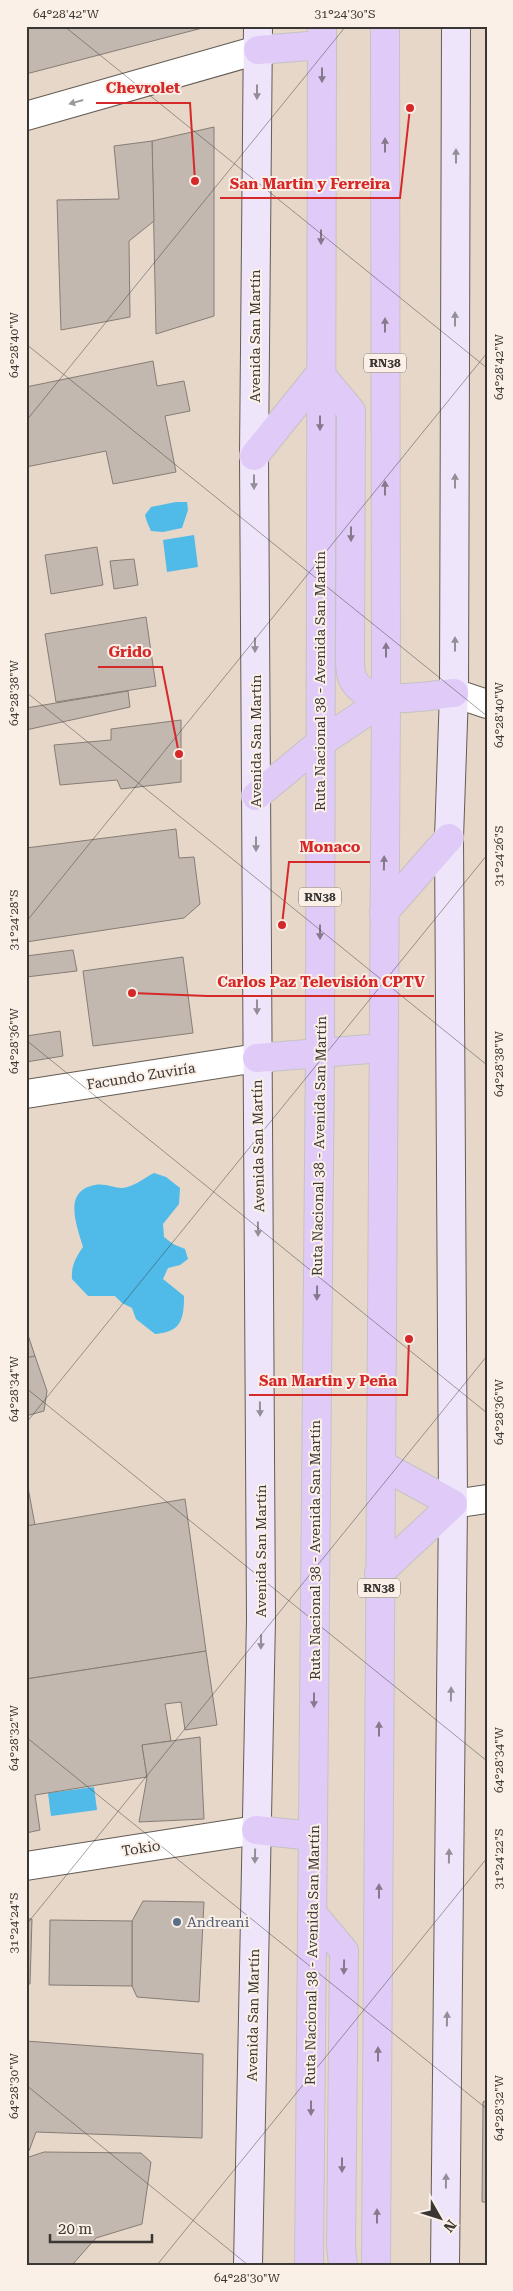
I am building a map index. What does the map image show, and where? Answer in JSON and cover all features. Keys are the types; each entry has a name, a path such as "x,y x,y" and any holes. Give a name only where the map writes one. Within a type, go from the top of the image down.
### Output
{"main road":[{"name":"RN38","path":"376,2265 379,1573 382,1465 382,1048 386,699 385,26"},
{"path":"445,2265 453,1504 449,838 454,693 456,26"},
{"path":"258,38 322,36"},
{"name":"Ruta Nacional 38 - Avenida San Martín","path":"309,2265 320,1052 322,36"},
{"name":"Avenida San Martín","path":"248,2265 261,1619 254,456 258,38"},
{"path":"254,456 320,374 351,411 350,671 352,678 360,689 368,694 386,699 454,693"},
{"path":"256,796 320,743 386,699"},
{"path":"384,912 449,838"},
{"path":"257,1058 382,1048"},
{"path":"382,1465 453,1504"},
{"path":"379,1573 453,1504"},
{"path":"256,1830 313,1836"},
{"path":"312,1913 344,1951 341,2246 343,2265"}],"street":[{"path":"26,116 258,38"},
{"path":"454,693 487,689"},
{"path":"454,693 487,704"},
{"name":"Facundo Zuviría","path":"26,1094 257,1058"},
{"path":"453,1504 487,1500"},
{"name":"Tokio","path":"26,1866 256,1830"}],"shaded area":[{"path":"26,26 487,26 487,2265 26,2265"}],"water":[{"path":"176,502 187,502 188,510 182,528 163,532 151,531 145,515 151,507"},
{"path":"194,535 198,567 167,572 163,540"},
{"path":"154,1173 166,1177 180,1188 179,1204 163,1224 164,1237 173,1244 185,1249 188,1259 180,1265 168,1268 163,1279 184,1296 182,1318 176,1327 170,1331 155,1334 136,1319 132,1308 122,1303 115,1296 88,1296 72,1279 74,1262 83,1247 74,1210 78,1194 95,1185 126,1188"},
{"path":"94,1787 97,1810 51,1816 48,1793"}],"building":[{"path":"26,26 210,26 26,74"},
{"path":"214,127 214,316 156,334 152,141"},
{"path":"152,141 154,221 129,241 130,317 61,330 57,200 119,199 114,146"},
{"path":"153,361 157,386 184,381 190,411 165,416 176,472 113,484 106,451 26,467 26,387"},
{"path":"97,547 103,585 51,594 45,555"},
{"path":"134,559 138,585 114,589 110,561"},
{"path":"146,617 156,686 56,702 45,634"},
{"path":"128,691 130,707 26,730 26,708"},
{"path":"181,720 181,782 121,789 117,780 60,785 54,745 111,740 111,729"},
{"path":"176,829 179,858 194,857 200,904 184,918 26,942 26,848"},
{"path":"73,950 77,971 26,977 26,956"},
{"path":"183,957 193,1033 93,1046 83,971"},
{"path":"60,1031 63,1056 26,1062 26,1036"},
{"path":"26,1329 35,1356 26,1358"},
{"path":"35,1356 47,1391 44,1411 26,1416 26,1358"},
{"path":"26,1477 35,1525 26,1526"},
{"path":"185,1499 206,1651 26,1679 26,1526"},
{"path":"206,1651 217,1725 185,1730 181,1702 165,1704 171,1741 142,1745 147,1777 35,1795 40,1830 26,1833 26,1679"},
{"path":"200,1737 204,1819 139,1822 147,1777 142,1745"},
{"path":"143,1901 204,1902 199,2002 137,1997 132,1986 132,1921"},
{"path":"26,1919 32,1919 30,1984 26,1984"},
{"path":"50,1920 132,1921 132,1986 49,1985"},
{"path":"26,2041 203,2054 202,2138 36,2132 29,2151 26,2150"},
{"path":"487,2100 487,2202 482,2202 483,2102"},
{"path":"44,2152 141,2153 151,2162 142,2224 96,2238 72,2265 26,2265 26,2158"}],"place":[{"name":"San Martin y Ferreira","path":"410,108"},
{"name":"Chevrolet","path":"195,181"},
{"name":"Grido","path":"179,754"},
{"name":"Monaco","path":"282,925"},
{"name":"Carlos Paz Televisión CPTV","path":"132,993"},
{"name":"San Martin y Peña","path":"409,1339"},
{"name":"Andreani","path":"177,1922"}]}
